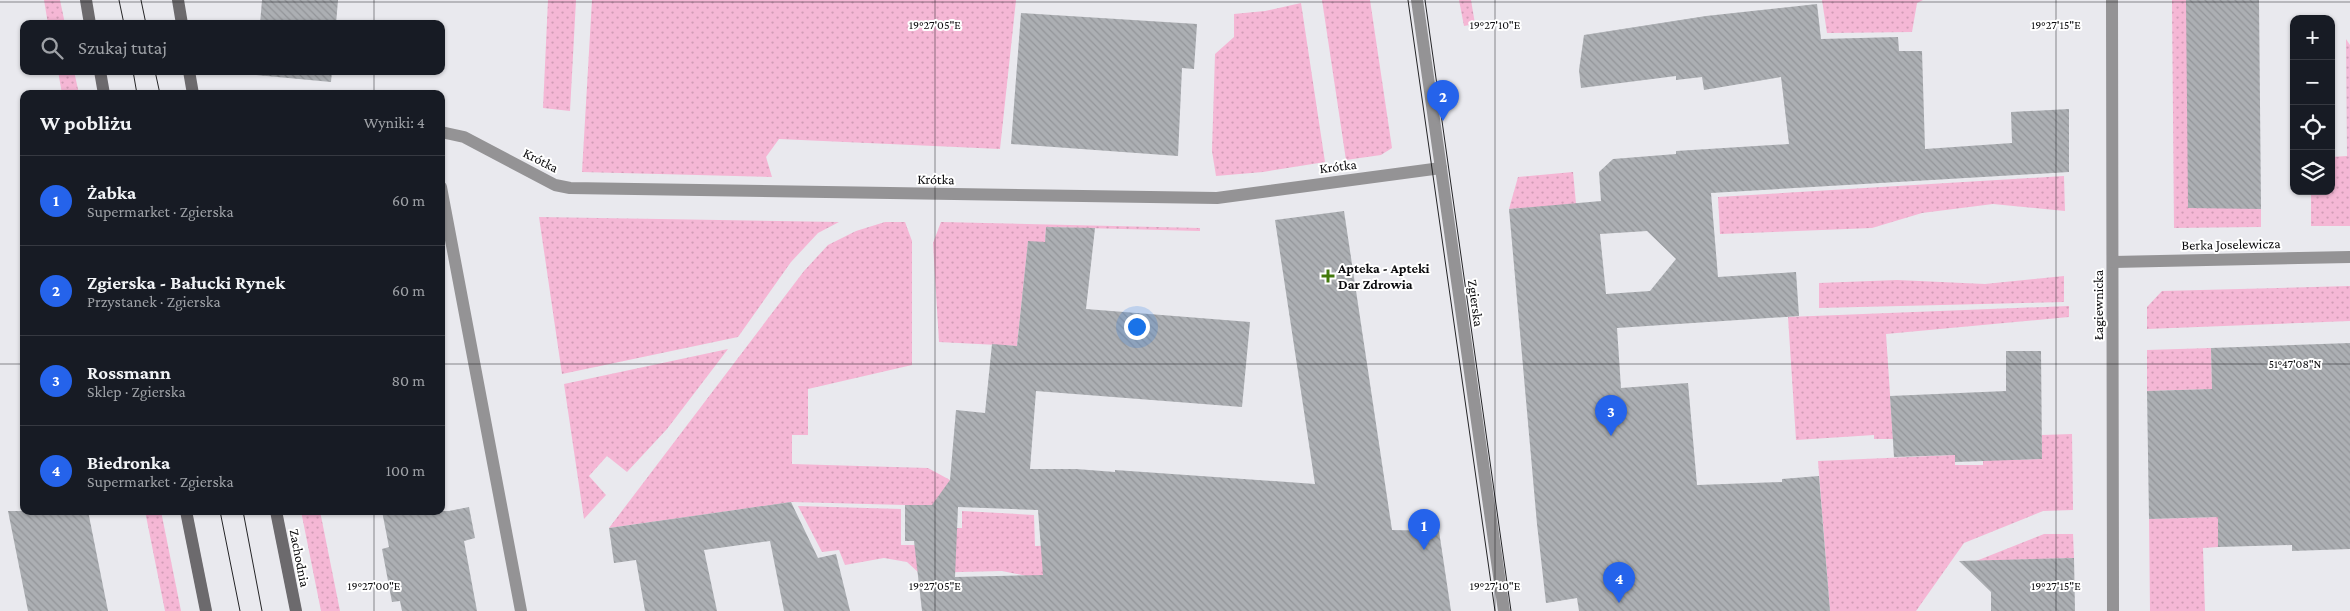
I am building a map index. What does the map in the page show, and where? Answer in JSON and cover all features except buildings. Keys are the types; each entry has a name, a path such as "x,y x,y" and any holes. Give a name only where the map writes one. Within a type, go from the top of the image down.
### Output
{"main road":[{"path":"86,0 89,20"},
{"path":"178,0 181,20"},
{"path":"101,75 103,90"},
{"path":"190,75 192,90"},
{"path":"187,515 206,611"},
{"name":"Zachodnia","path":"277,515 296,611"}],"street":[{"name":"Zgierska","path":"1416,0 1504,611"},
{"name":"Łagiewnicka","path":"2112,0 2113,611"},
{"name":"Krótka","path":"445,133 464,137 555,185 570,188 1217,198 1441,168"},
{"path":"445,208 521,611"},
{"name":"Berka Joselewicza","path":"2112,262 2350,257"}],"shaded area":[{"path":"44,0 60,0 64,20 47,20"},
{"path":"548,0 576,0 570,111 543,108"},
{"path":"592,0 1016,0 1000,149 779,139 766,157 772,177 582,172"},
{"path":"1322,0 1370,0 1392,148 1381,155 1346,160"},
{"path":"1459,0 1471,0 1475,24 1464,26"},
{"path":"1822,0 1923,0 1917,3 1912,32 1827,33"},
{"path":"2172,0 2186,0 2261,209 2261,227 2174,228"},
{"path":"1301,3 1325,162 1263,172 1216,176 1212,151 1215,54 1234,37 1234,14 1265,11"},
{"path":"2346,39 2350,45 2350,226 2311,226 2311,195 2335,195 2335,157 2347,156"},
{"path":"59,75 75,75 78,90 61,90"},
{"path":"1573,172 1576,204 1509,209 1518,177"},
{"path":"2064,176 2065,211 1993,204 1922,213 1872,228 1720,234 1718,197"},
{"path":"539,217 839,222 818,233 791,262 738,337 562,374"},
{"path":"885,222 905,222 912,241 912,365 808,389 808,435 792,435 792,464 928,468 950,480 942,506 792,502 609,528 804,271 828,245 856,231"},
{"path":"941,222 1200,228 1200,231 1046,227 1045,242 1028,242 1017,346 939,342 933,243"},
{"path":"2064,276 2064,302 1819,308 1819,283 1897,280 1985,284"},
{"path":"2350,286 2350,321 2147,329 2147,307 2162,291"},
{"path":"2069,306 2069,317 1886,334 1893,439 1874,439 1874,435 1796,440 1788,317"},
{"path":"2211,348 2212,389 2147,391 2147,350"},
{"path":"728,349 667,429 627,472 607,456 589,476 606,495 584,519 564,384"},
{"path":"2072,434 2073,510 2043,511 1964,543 1916,611 1830,611 1818,461 1955,455 1955,465 1983,465 1983,454 2005,460 2042,459 2042,435"},
{"path":"798,506 901,509 901,545 938,545 940,528 962,528 962,511 1034,515 1035,546 1068,545 1076,586 1002,571 919,573 907,562 884,558 845,565 839,550 822,552"},
{"path":"146,515 162,515 181,611 165,611"},
{"path":"302,515 321,515 340,611 321,611"},
{"path":"2218,517 2218,547 2203,548 2205,611 2150,611 2149,519"},
{"path":"2044,534 2073,534 2074,558 1976,561"}],"tram line":[{"path":"119,0 123,20"},
{"path":"141,0 145,20"},
{"path":"1408,0 1495,611"},
{"path":"1425,0 1511,611"},
{"path":"134,75 136,90"},
{"path":"156,75 159,90"},
{"path":"221,515 240,611"},
{"path":"244,515 262,611"}],"place":[{"name":"Zgierska - Bałucki Rynek","path":"1443,121"},
{"name":"Apteka - Apteki Dar Zdrowia","path":"1328,276"},
{"name":"Rossmann","path":"1611,436"},
{"name":"Żabka","path":"1424,550"},
{"name":"Biedronka","path":"1619,603"}]}
